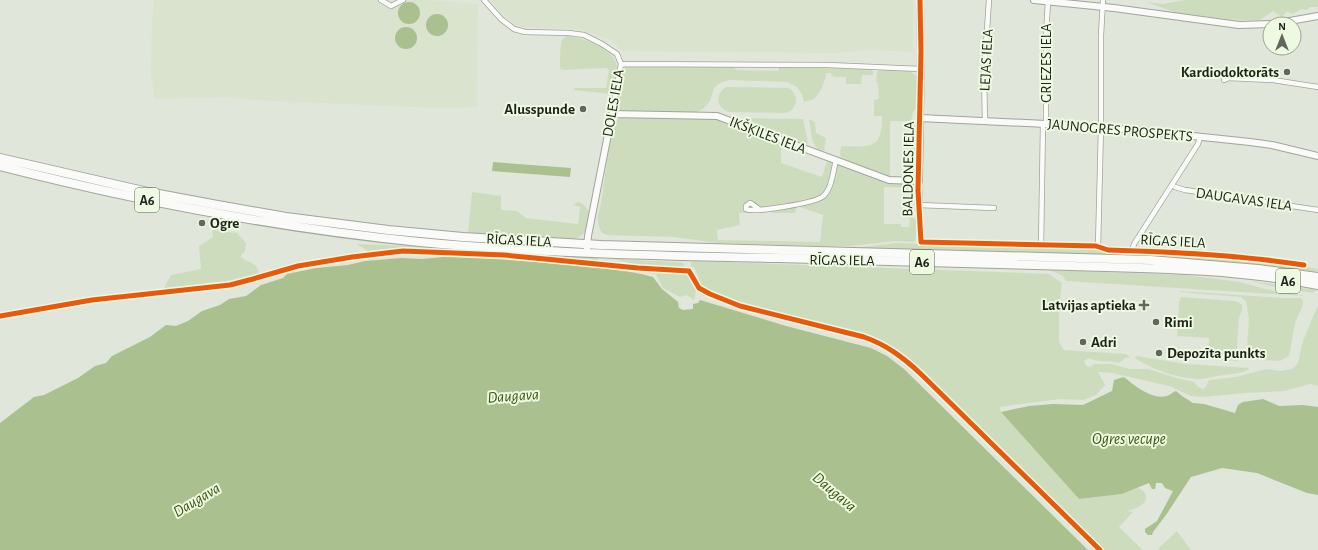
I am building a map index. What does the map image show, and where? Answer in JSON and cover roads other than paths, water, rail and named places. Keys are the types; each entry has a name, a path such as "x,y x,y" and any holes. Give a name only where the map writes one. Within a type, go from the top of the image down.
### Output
{"highway":[{"name":"A6","path":"0,158 148,192 212,204 309,220 462,241"},
{"name":"A6","path":"0,166 145,200 259,221 368,236 462,241"},
{"name":"RĪGAS IELA","path":"462,241 1150,260 1258,269 1318,277"},
{"name":"RĪGAS IELA","path":"462,241 587,253 1152,268 1257,276 1318,285"}],"street":[{"path":"381,0 391,6 403,0"},
{"name":"DOLES IELA","path":"484,0 501,19 514,29 525,32 569,33 584,35 617,54 621,64 587,253"},
{"name":"BALDONES IELA","path":"920,0 921,69 918,180 921,242 1041,246"},
{"name":"LEJAS IELA","path":"984,121 984,75 988,0"},
{"path":"1034,0 1102,7 1239,25 1273,24 1318,16"},
{"path":"1098,247 1103,0"},
{"name":"GRIEZES IELA","path":"1041,246 1048,2"},
{"path":"621,64 828,65 921,69"},
{"path":"1224,80 1228,78 1273,80 1318,87"},
{"name":"IKŠĶILES IELA","path":"612,114 717,116 889,180 918,180"},
{"name":"JAUNOGRES PROSPEKTS","path":"920,118 1101,127 1272,145 1318,156"},
{"path":"1132,250 1134,244 1198,144 1200,137"},
{"path":"760,210 777,208 821,197 829,187 836,160"},
{"name":"DAUGAVAS IELA","path":"1172,184 1180,189 1191,191 1318,210"},
{"path":"919,205 994,208"},
{"name":"RĪGAS IELA","path":"1041,246 1098,247 1108,250 1205,254 1304,265"},
{"path":"0,316 92,300 230,285 298,266 352,257"}],"water":[{"path":"409,2 417,5 420,13 417,21 409,24 401,21 398,13 401,5"},
{"path":"437,14 445,17 448,25 445,33 437,36 429,33 426,25 429,17"},
{"path":"406,27 414,30 417,38 414,46 406,49 398,46 395,38 398,30"},
{"path":"493,162 571,168 570,177 492,171"},
{"name":"Daugava","path":"443,257 555,264 613,270 653,277 662,289 678,302 679,308 683,310 693,309 693,304 698,303 700,300 786,326 871,348 887,356 904,369 1088,550 0,550 0,423 34,397 44,395 78,378 95,366 106,363 112,356 150,337 166,325 176,326 188,321 202,311 220,305 229,299 246,296 261,285 283,278 287,274 365,261"},
{"name":"Ogres vecupe","path":"1124,377 1138,388 1156,396 1167,396 1176,391 1193,403 1204,404 1235,413 1238,405 1243,402 1263,399 1279,406 1303,405 1318,407 1318,495 1307,493 1257,473 1222,468 1191,477 1152,535 1148,535 1145,532 1145,529 1157,521 1173,491 1165,488 1162,483 1156,483 1155,489 1152,489 1149,483 1122,494 1079,499 1001,412 1029,406 1053,404 1083,405 1112,391 1114,380"}],"place":[{"name":"Kardiodoktorāts","path":"1287,72"},
{"name":"Alusspunde","path":"583,109"},
{"name":"Ogre","path":"202,223"},
{"name":"Latvijas aptieka","path":"1144,305"},
{"name":"Rimi","path":"1156,322"},
{"name":"Adri","path":"1083,342"},
{"name":"Depozīta punkts","path":"1159,353"}]}
